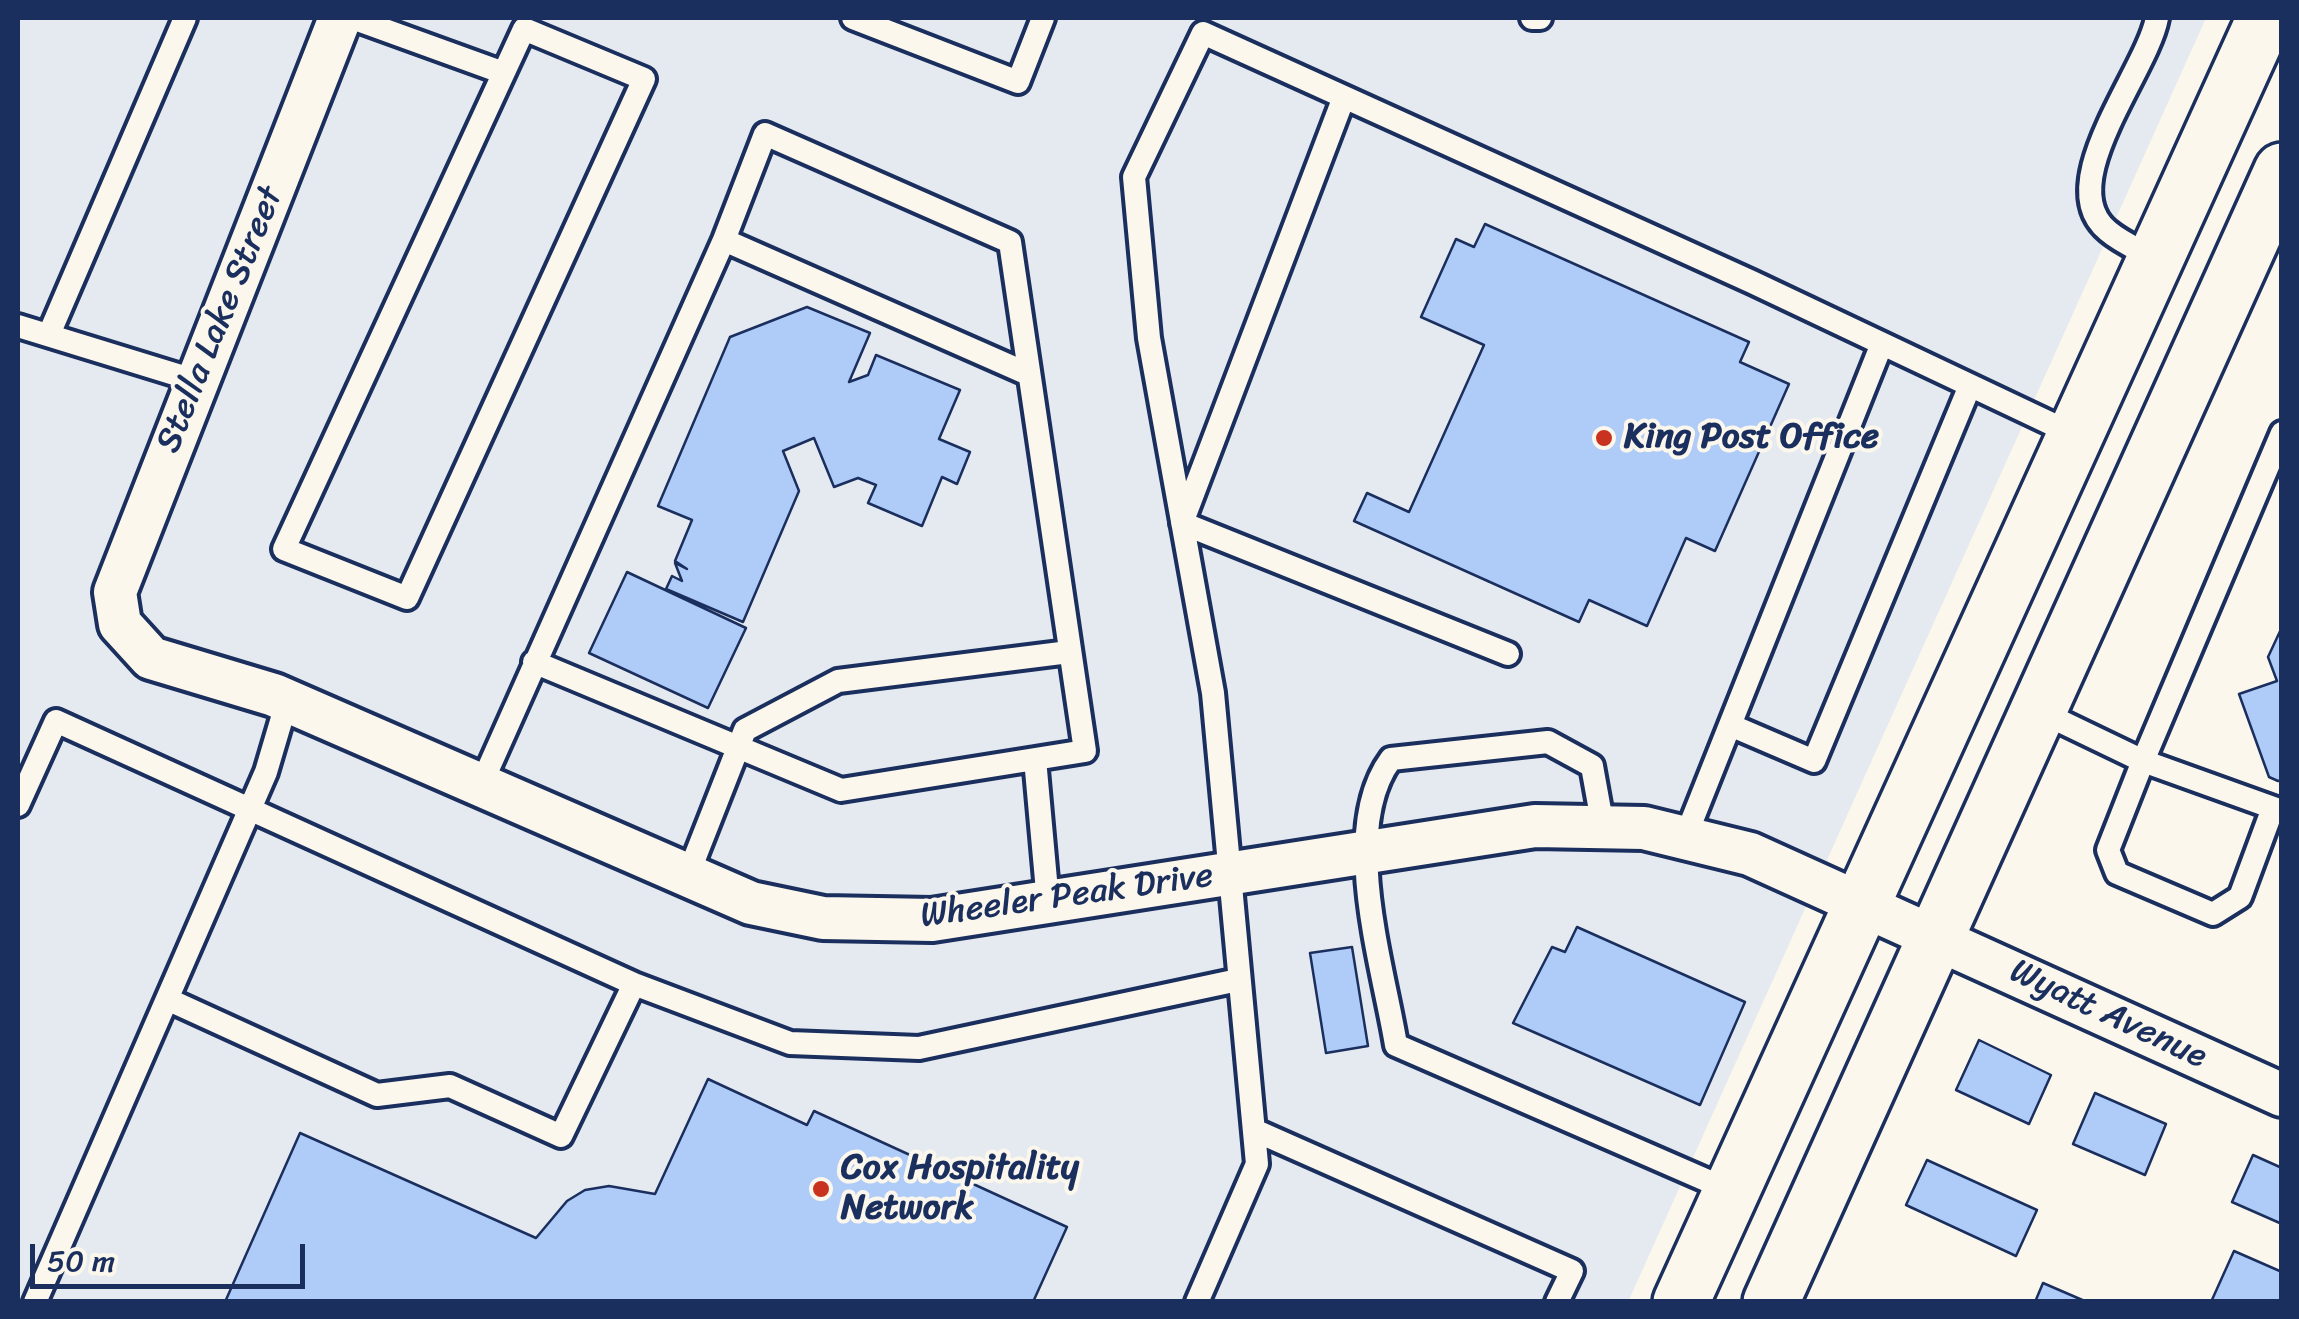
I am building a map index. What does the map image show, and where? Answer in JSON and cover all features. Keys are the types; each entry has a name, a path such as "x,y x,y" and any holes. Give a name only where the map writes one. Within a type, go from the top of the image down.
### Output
{"main road":[{"path":"1681,1302 2265,18"},
{"path":"1770,1302 2037,710 2275,203"}],"street":[{"name":"Stella Lake Street","path":"120,624 115,592 340,18"},
{"name":"Wheeler Peak Drive","path":"120,624 150,658 287,700 751,903 822,918 932,920 1535,826 1644,828 1750,854 1935,936"},
{"name":"Wyatt Avenue","path":"1935,936 2282,1096"}],"lane":[{"path":"50,332 185,18"},
{"path":"352,18 501,72"},
{"path":"852,18 1018,82 1043,18"},
{"path":"2155,260 2106,230 2092,209 2088,178 2157,18"},
{"path":"524,29 644,79 406,598 284,549 501,72 524,29"},
{"path":"1197,1302 1257,1164 1213,693 1149,338 1134,177 1204,34 1752,282 2075,435"},
{"path":"1182,523 1344,96"},
{"path":"481,785 534,662 724,240 765,134 1010,242 1086,751 841,790 534,662"},
{"path":"724,240 1028,374"},
{"path":"18,326 50,332 197,380"},
{"path":"1685,838 1881,346"},
{"path":"1730,725 1814,761 1969,388"},
{"path":"2037,710 2143,761 2277,810 2240,897 2213,914 2117,873 2108,850 2143,761 2282,433"},
{"path":"1182,523 1508,654"},
{"path":"688,876 744,730 838,681 1069,652"},
{"path":"34,1302 250,808 287,700"},
{"path":"18,805 56,721 634,984 790,1043 919,1048 1238,980"},
{"path":"1603,828 1592,766 1548,742 1391,759 1378,777 1364,853 1396,1045 1731,1190"},
{"path":"1035,759 1048,902"},
{"path":"168,999 377,1095 450,1086 561,1136 634,984"},
{"path":"1254,1130 1572,1271 1557,1302"}],"shaded area":[{"path":"18,18 2206,18 1628,1302 18,1301"}],"building":[{"name":"King Post Office","path":"1485,224 1749,342 1740,362 1789,384 1715,551 1686,538 1647,626 1589,600 1579,622 1354,521 1367,493 1409,512 1484,345 1421,317 1456,239 1474,247"},
{"path":"807,307 870,333 849,382 868,375 876,355 960,390 939,439 970,452 957,484 942,477 922,526 868,503 876,485 858,478 834,487 814,438 783,451 799,491 743,622 666,589 672,576 682,581 675,563 687,569 675,561 692,520 658,506 730,337"},
{"path":"627,572 746,628 708,708 589,653"},
{"path":"2282,627 2282,780 2278,781 2269,777 2239,694 2277,681 2268,657"},
{"path":"1577,927 1745,1002 1700,1105 1513,1023 1552,947 1565,952"},
{"path":"1352,947 1368,1046 1326,1053 1310,953"},
{"path":"1979,1040 2051,1075 2029,1124 1956,1090"},
{"name":"Cox Hospitality Network","path":"708,1079 807,1125 814,1111 1067,1227 1033,1302 225,1302 300,1133 536,1238 567,1201 585,1190 609,1186 655,1194"},
{"path":"2095,1093 2166,1124 2145,1175 2073,1144"},
{"path":"2253,1155 2282,1168 2282,1224 2232,1202"},
{"path":"1927,1160 2037,1210 2016,1256 1906,1205"},
{"path":"2234,1251 2282,1272 2282,1302 2211,1302"},
{"path":"2043,1283 2087,1302 2035,1302"}],"place":[{"name":"King Post Office","path":"1604,438"},
{"name":"Cox Hospitality Network","path":"821,1189"}]}
